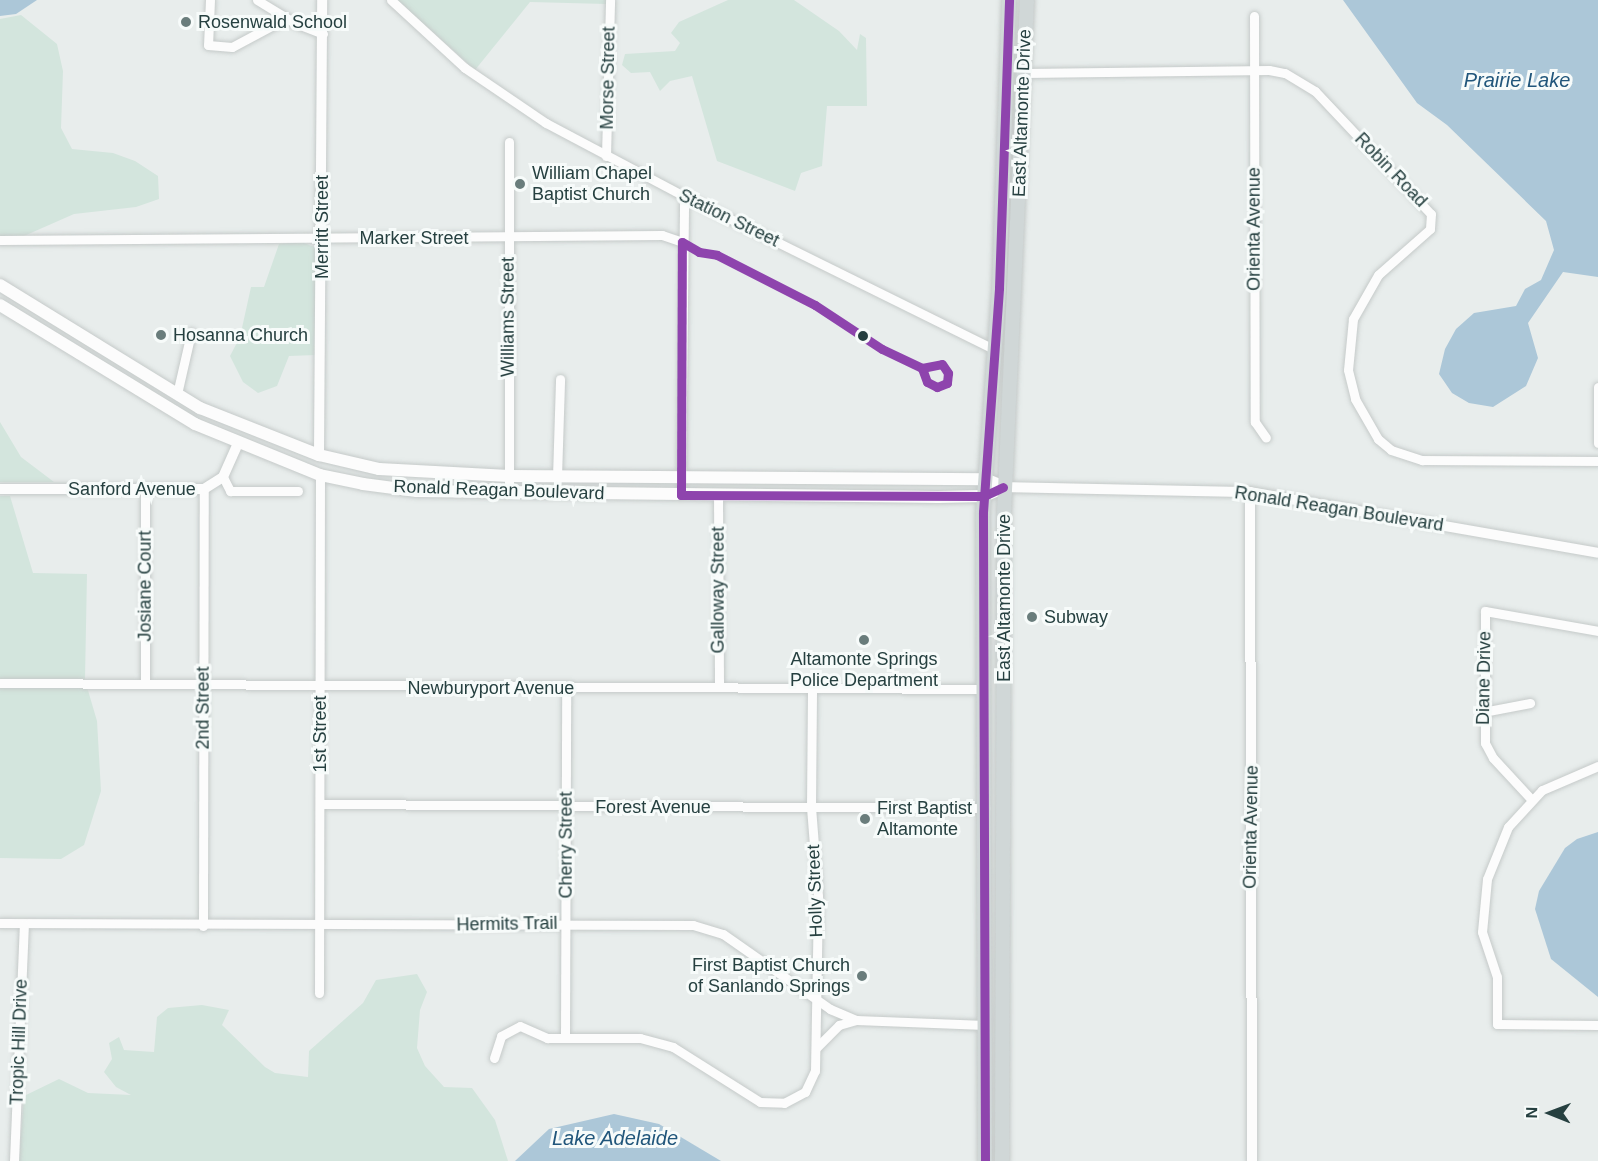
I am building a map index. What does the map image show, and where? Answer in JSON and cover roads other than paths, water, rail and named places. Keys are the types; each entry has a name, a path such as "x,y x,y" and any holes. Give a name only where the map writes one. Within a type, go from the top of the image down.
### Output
{"main road":[{"name":"East Altamonte Drive","path":"1000,1161 1005,487 1027,0"},
{"name":"East Altamonte Drive","path":"985,1154 986,808 982,689 984,496 1000,253 1009,6"},
{"path":"1009,6 1014,19 1015,58 1025,73"},
{"path":"1008,75 1015,93 1013,139 1020,152"},
{"path":"1002,213 1018,238"},
{"path":"1000,253 1016,275"},
{"name":"Ronald Reagan Boulevard","path":"0,285 177,394 237,424 319,455 379,469 558,477 986,479 1005,487"},
{"name":"Ronald Reagan Boulevard","path":"0,305 167,409 238,444 320,475 417,491 984,496 1005,487"},
{"path":"319,455 320,475"},
{"path":"982,689 996,697 1003,708"},
{"path":"986,848 1003,870"},
{"path":"986,1005 1002,1027"},
{"path":"986,1025 1002,1045"},
{"path":"985,1154 1000,1161"}],"street":[{"path":"210,0 208,45 232,47 286,18"},
{"path":"257,0 286,18 323,34"},
{"name":"Merritt Street","path":"319,455 322,0"},
{"name":"Station Street","path":"391,0 465,68 546,123 684,196 995,350"},
{"name":"Morse Street","path":"606,156 610,0"},
{"name":"Orienta Avenue","path":"1254,16 1255,422 1266,438"},
{"name":"Robin Road","path":"1025,73 1254,69 1285,73 1315,91 1431,214 1430,229 1378,275 1353,319 1348,370 1355,399 1378,439 1391,450 1422,460 1598,461"},
{"name":"Williams Street","path":"508,142 509,492"},
{"path":"681,495 684,196"},
{"name":"Marker Street","path":"0,240 322,240 662,235 682,242"},
{"path":"177,394 191,333"},
{"path":"558,477 560,379"},
{"path":"1598,387 1598,443"},
{"name":"Sanford Avenue","path":"0,489 204,489 223,477 238,444"},
{"name":"1st Street","path":"319,993 320,475"},
{"path":"223,477 230,491 298,491"},
{"name":"Ronald Reagan Boulevard","path":"1005,487 1250,492 1598,554"},
{"name":"Josiane Court","path":"145,489 145,684"},
{"name":"2nd Street","path":"203,926 204,489"},
{"name":"Orienta Avenue","path":"1250,492 1252,1161"},
{"name":"Galloway Street","path":"718,493 719,687"},
{"name":"Diane Drive","path":"1531,800 1487,749 1484,712 1485,611 1598,631"},
{"name":"Newburyport Avenue","path":"0,682 320,687 982,689"},
{"name":"Cherry Street","path":"565,1037 566,688"},
{"name":"Holly Street","path":"565,1037 656,1041 673,1047 750,1096 772,1104 805,1092 815,1071 816,1048 818,896 811,807 812,688"},
{"path":"1484,712 1530,702"},
{"path":"1598,766 1564,778 1531,800 1500,841 1484,898 1485,948 1497,977 1497,1024 1598,1025"},
{"name":"Forest Avenue","path":"320,804 986,808"},
{"name":"Hermits Trail","path":"0,923 203,926 566,923 706,927 723,934 816,999 856,1020 986,1025"},
{"name":"Tropic Hill Drive","path":"14,1161 24,924"},
{"path":"816,1048 839,1025 856,1020"},
{"path":"494,1058 501,1036 510,1028 520,1026 537,1035 565,1037"}],"water":[{"path":"0,0 37,0 16,14 0,16"},
{"name":"Prairie Lake","path":"1343,0 1598,0 1598,277 1563,272 1528,323 1538,358 1526,386 1493,407 1469,403 1452,393 1439,374 1445,349 1456,329 1474,313 1516,306 1525,289 1541,280 1554,250 1546,221 1447,125 1417,103"},
{"path":"1598,832 1598,997 1551,959 1535,909 1539,891 1565,848 1577,839"},
{"name":"Lake Adelaide","path":"614,1114 659,1124 721,1161 515,1161 549,1129"}],"place":[{"name":"Rosenwald School","path":"186,22"},
{"name":"William Chapel Baptist Church","path":"520,184"},
{"name":"Hosanna Church","path":"161,335"},
{"name":"Subway","path":"1032,617"},
{"name":"Altamonte Springs Police Department","path":"864,640"},
{"name":"First Baptist Altamonte","path":"865,819"},
{"name":"First Baptist Church of Sanlando Springs","path":"862,976"}]}
